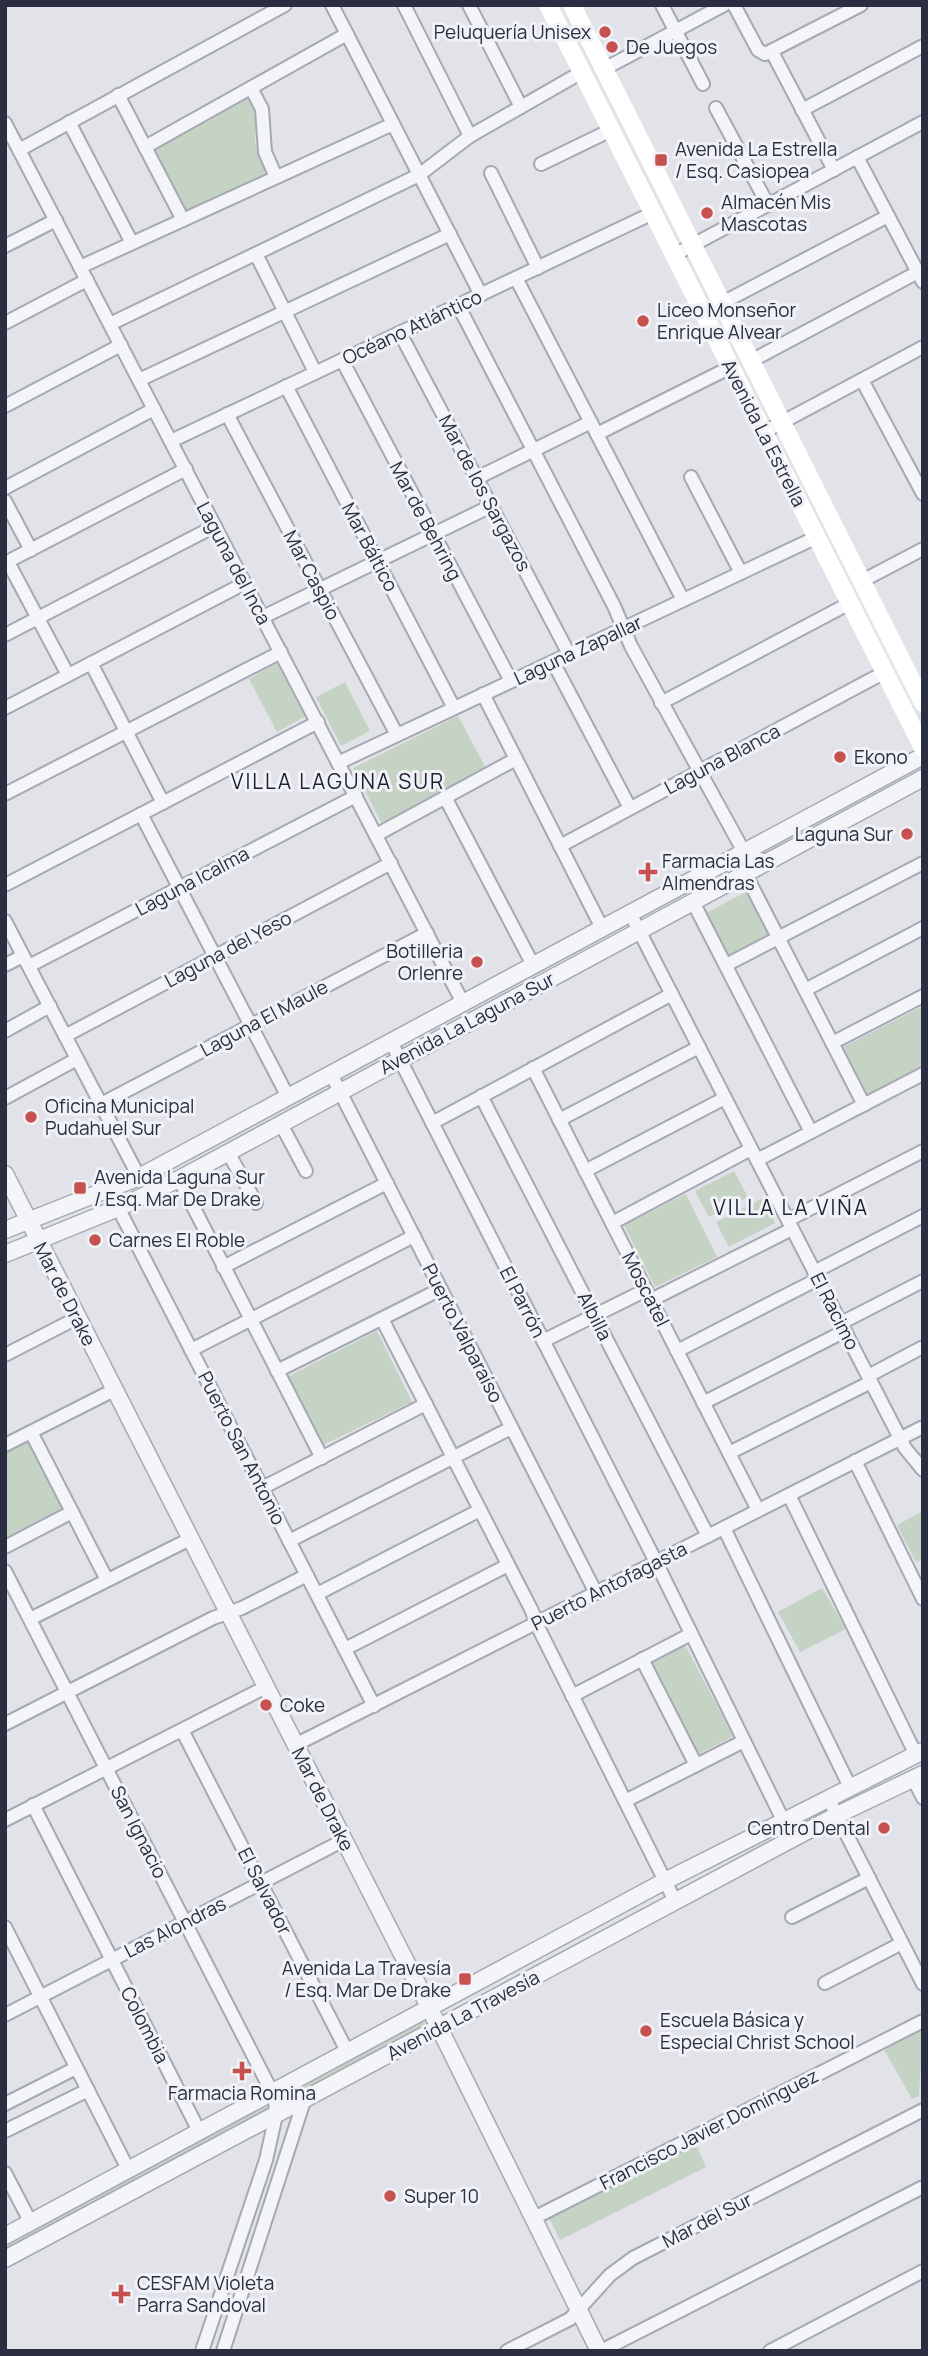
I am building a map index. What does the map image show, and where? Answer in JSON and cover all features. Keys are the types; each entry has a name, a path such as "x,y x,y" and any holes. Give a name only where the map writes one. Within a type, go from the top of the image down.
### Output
{"main road":[{"name":"Avenida La Estrella","path":"548,5 923,748"},
{"name":"Avenida La Estrella","path":"572,5 923,703"}],"street":[{"path":"19,150 285,5"},
{"path":"332,5 481,295"},
{"path":"404,5 470,136"},
{"path":"469,5 521,107"},
{"path":"662,5 704,84"},
{"path":"604,69 723,5"},
{"path":"734,5 758,50 767,53 802,110 834,170"},
{"path":"767,53 861,5"},
{"path":"145,147 347,34"},
{"path":"802,110 923,46"},
{"path":"110,324 419,175 470,136 582,72"},
{"path":"251,88 262,109 265,152 275,177"},
{"path":"118,95 183,220"},
{"path":"716,108 768,205"},
{"path":"69,122 132,243"},
{"path":"674,255 923,122"},
{"name":"Laguna del Inca","path":"5,123 463,1003"},
{"path":"80,267 393,124"},
{"path":"541,164 611,130"},
{"path":"751,361 920,277 857,158"},
{"path":"491,173 538,268"},
{"name":"Océano Atlántico","path":"171,441 653,213"},
{"path":"722,303 888,216"},
{"path":"5,246 56,220"},
{"path":"139,380 450,234"},
{"path":"256,254 315,373"},
{"path":"516,278 683,600"},
{"path":"5,323 87,280"},
{"path":"458,305 698,772 744,852 767,862"},
{"name":"Mar de los Sargazos","path":"400,333 569,654"},
{"path":"5,405 121,345"},
{"path":"764,432 923,347"},
{"name":"Mar de Behring","path":"342,360 511,681"},
{"path":"477,478 534,450 594,428 731,367"},
{"path":"862,380 923,494"},
{"name":"Mar Báltico","path":"286,386 454,708"},
{"path":"5,488 154,409"},
{"name":"Mar Caspio","path":"227,414 397,735"},
{"path":"68,675 7,563 186,469"},
{"path":"691,477 741,572"},
{"path":"5,501 31,550"},
{"path":"262,617 491,506"},
{"path":"5,635 215,526"},
{"name":"Laguna Zapallar","path":"338,763 817,537"},
{"path":"862,581 923,549"},
{"path":"5,708 245,583"},
{"path":"661,703 850,603"},
{"path":"5,794 281,652"},
{"path":"553,662 630,808"},
{"path":"91,663 163,803"},
{"name":"Laguna Blanca","path":"560,846 885,672"},
{"path":"483,694 602,928"},
{"path":"5,885 317,722"},
{"name":"Avenida La Laguna Sur","path":"5,1230 139,1177 923,756"},
{"path":"376,835 516,759"},
{"name":"Avenida La Laguna Sur","path":"5,1254 118,1208 178,1178 923,778"},
{"name":"Laguna Icalma","path":"5,965 26,961 179,888 356,796"},
{"path":"445,797 533,965"},
{"path":"141,814 288,1097"},
{"name":"Laguna del Yeso","path":"65,1036 391,863"},
{"path":"726,965 923,863"},
{"path":"745,873 864,1105"},
{"path":"693,902 811,1132"},
{"name":"El Racimo","path":"630,913 900,1438 923,1470"},
{"path":"5,921 139,1177"},
{"path":"805,990 923,928"},
{"name":"Laguna El Maule","path":"101,1104 427,933"},
{"path":"432,1123 671,994"},
{"path":"832,1043 923,996"},
{"path":"5,1031 50,1006"},
{"name":"El Parrón","path":"391,1042 656,1562 783,1820"},
{"path":"559,1120 699,1047"},
{"path":"5,1098 77,1059"},
{"name":"Moscatel","path":"533,1068 758,1510"},
{"name":"Puerto Valparaíso","path":"331,1074 596,1593"},
{"path":"612,1223 754,1154 811,1132 923,1074"},
{"name":"Albilla","path":"481,1096 708,1536"},
{"path":"585,1171 725,1098"},
{"path":"281,1124 306,1171"},
{"path":"228,1152 256,1203"},
{"path":"543,1341 594,1315 648,1295 790,1224 923,1152"},
{"name":"Mar de Drake","path":"5,1174 430,2009 600,2351"},
{"path":"178,1178 322,1458"},
{"path":"223,1266 387,1183"},
{"name":"Puerto San Antonio","path":"109,1190 374,1706"},
{"path":"677,1351 923,1216"},
{"path":"191,1350 414,1236"},
{"path":"704,1403 923,1281"},
{"path":"277,1371 441,1289"},
{"path":"5,1355 77,1318"},
{"path":"382,1319 532,1611 675,1901"},
{"path":"729,1453 869,1379 923,1347"},
{"path":"5,1445 114,1390"},
{"path":"262,1488 426,1404"},
{"name":"Puerto Antofagasta","path":"295,1745 923,1427"},
{"path":"289,1541 511,1428"},
{"path":"31,1432 107,1580"},
{"path":"855,1461 923,1599"},
{"path":"789,1494 920,1753"},
{"path":"317,1594 480,1510"},
{"path":"5,1547 72,1512"},
{"path":"724,1528 850,1787"},
{"path":"30,1619 190,1538"},
{"path":"345,1649 508,1565"},
{"name":"San Ignacio","path":"5,1571 273,2093 277,2104 276,2115"},
{"path":"5,1724 307,1575"},
{"path":"572,1696 691,1634"},
{"path":"642,1660 696,1765"},
{"path":"5,1819 265,1687"},
{"name":"El Salvador","path":"182,1730 348,2053"},
{"path":"625,1801 744,1741"},
{"name":"Avenida La Travesía","path":"5,2236 666,1881 920,1753"},
{"path":"918,1776 923,1798"},
{"name":"Avenida La Travesía","path":"5,2259 837,1815 918,1776"},
{"path":"828,1798 923,1984"},
{"name":"Colombia","path":"33,1805 200,2133"},
{"name":"Las Alondras","path":"5,2015 344,1840"},
{"path":"792,1917 869,1878"},
{"path":"5,1927 129,2171"},
{"path":"825,1983 902,1943"},
{"name":"Francisco Javier Domínguez","path":"534,2218 923,2021"},
{"path":"5,2104 76,2068"},
{"path":"5,2131 88,2090"},
{"path":"223,2351 304,2101"},
{"name":"Mar del Sur","path":"507,2351 570,2319 610,2275 633,2258 923,2110"},
{"path":"202,2351 266,2160 276,2115"},
{"path":"5,2172 31,2222"},
{"path":"600,2351 923,2187"},
{"path":"770,2351 923,2271"}],"green space":[{"path":"249,94 257,111 255,142 267,174 185,211 152,147"},
{"path":"277,663 306,716 277,732 249,679"},
{"path":"345,682 370,731 341,746 316,697"},
{"path":"458,716 487,770 382,824 353,768"},
{"path":"750,890 775,936 728,960 702,915"},
{"path":"923,1006 923,1069 869,1097 843,1047"},
{"path":"734,1171 748,1197 709,1217 695,1191"},
{"path":"686,1194 717,1257 655,1287 624,1225"},
{"path":"763,1198 775,1223 729,1247 716,1222"},
{"path":"377,1331 412,1402 323,1445 287,1377"},
{"path":"27,1441 63,1510 5,1540 5,1452"},
{"path":"923,1511 923,1559 916,1562 897,1525"},
{"path":"822,1588 846,1629 800,1652 778,1612"},
{"path":"684,1643 733,1736 695,1756 648,1663"},
{"path":"424,2021 427,2029 284,2103 281,2096"},
{"path":"918,2028 923,2032 919,2096 912,2099 883,2048"},
{"path":"264,2104 270,2112 5,2253 5,2243"},
{"path":"695,2143 706,2167 560,2240 548,2216"}],"place":[{"name":"Peluquería Unisex","path":"605,32"},
{"name":"De Juegos","path":"612,47"},
{"name":"Avenida La Estrella / Esq. Casiopea","path":"661,160"},
{"name":"Almacén Mis Mascotas","path":"707,213"},
{"name":"Liceo Monseñor Enrique Alvear","path":"643,321"},
{"name":"Ekono","path":"840,757"},
{"name":"Laguna Sur","path":"907,834"},
{"name":"Farmacia Las Almendras","path":"648,872"},
{"name":"Botilleria Orlenre","path":"477,962"},
{"name":"Oficina Municipal Pudahuel Sur","path":"31,1117"},
{"name":"Avenida Laguna Sur / Esq. Mar De Drake","path":"80,1188"},
{"name":"Carnes El Roble","path":"95,1240"},
{"name":"Coke","path":"266,1705"},
{"name":"Centro Dental","path":"884,1828"},
{"name":"Avenida La Travesía / Esq. Mar De Drake","path":"465,1979"},
{"name":"Escuela Básica y Especial Christ School","path":"646,2031"},
{"name":"Farmacia Romina","path":"242,2071"},
{"name":"Super 10","path":"390,2196"},
{"name":"CESFAM Violeta Parra Sandoval","path":"121,2294"}],"district":[{"name":"VILLA LAGUNA SUR","path":"338,782"},
{"name":"VILLA LA VIÑA","path":"791,1208"}]}
